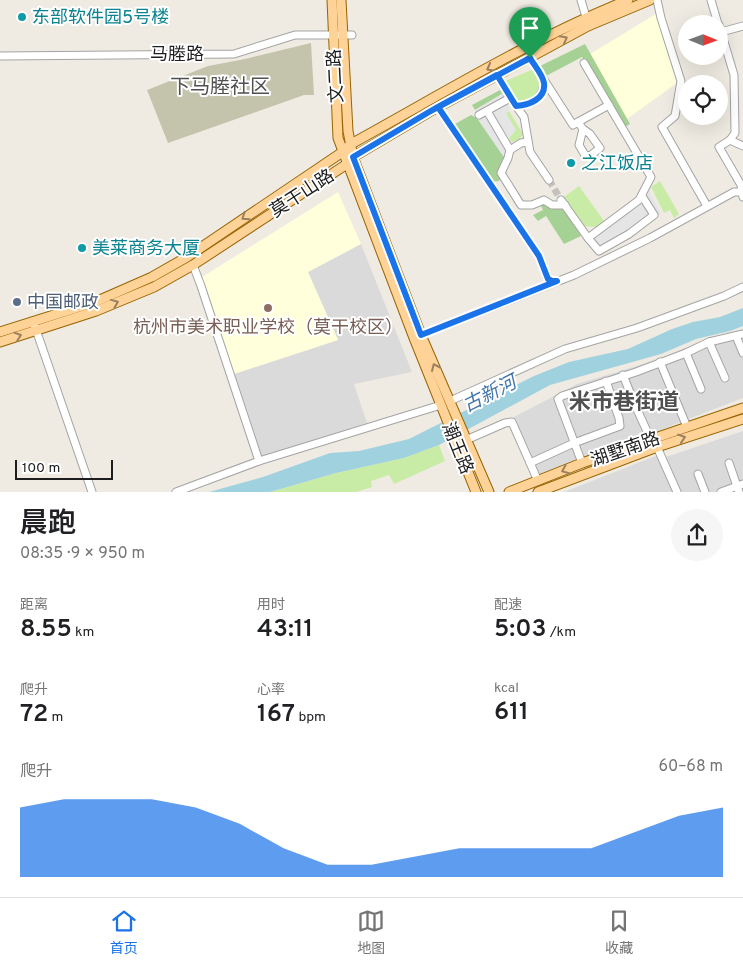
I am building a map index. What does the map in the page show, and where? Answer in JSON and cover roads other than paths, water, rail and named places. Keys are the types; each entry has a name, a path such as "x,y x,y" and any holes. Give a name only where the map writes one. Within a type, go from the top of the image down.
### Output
{"main road":[{"name":"文二路","path":"332,0 338,138 344,151"},
{"name":"文二路","path":"341,0 347,35 348,131 351,144"},
{"name":"莫干山路","path":"0,342 34,325 95,302 152,276 187,257 344,151 351,144 440,94 586,17 628,0"},
{"name":"莫干山路","path":"0,332 96,311 154,286 192,265 350,160 438,107 588,26 650,0"},
{"name":"潮王路","path":"351,144 350,160 445,403 455,412 489,492"},
{"name":"潮王路","path":"344,151 350,160 421,335 445,403 446,417 476,492"},
{"name":"湖墅南路","path":"538,492 554,489 687,427 743,408"},
{"name":"湖墅南路","path":"509,492 582,463 743,418"}],"street":[{"path":"581,0 586,17"},
{"path":"657,0 681,81 675,116 662,127 706,206"},
{"path":"711,0 715,15"},
{"path":"728,27 743,26"},
{"name":"马塍路","path":"0,56 234,54 295,35 347,35"},
{"path":"421,335 557,281 650,238 734,192 742,194 741,185 719,147 730,140 735,132 734,74 728,55"},
{"path":"530,58 573,125 608,105"},
{"path":"584,63 651,177 639,200 588,238"},
{"path":"497,75 510,98 524,117 530,152 549,180"},
{"path":"516,106 523,106 537,100 542,94 544,81"},
{"path":"479,115 510,98"},
{"path":"438,107 539,256 548,279 557,281"},
{"path":"487,111 510,150"},
{"path":"578,122 583,129"},
{"path":"730,140 737,145 743,146"},
{"path":"528,142 521,143 510,150 501,173 521,205 532,205 544,200 552,205 563,202 599,251 629,234 654,215 642,196"},
{"path":"192,265 201,286 259,461"},
{"path":"176,492 259,461 445,403 565,349 637,328 724,296 743,287"},
{"path":"34,325 92,492"},
{"path":"582,463 558,399 583,388 686,353 709,342 739,335 743,352"},
{"path":"709,342 725,378"},
{"path":"686,353 701,389"},
{"path":"660,362 687,427"},
{"path":"623,375 635,406 677,492"},
{"path":"530,463 574,443 620,426 606,381"},
{"path":"465,437 512,422 538,481"},
{"path":"721,492 739,487 729,463"},
{"path":"698,474 705,492"}],"water":[{"path":"743,308 743,326 696,339 661,354 550,385 439,445 404,458 336,473 270,492 209,492 263,477 330,453 359,451 409,439 534,376 569,362 628,349 672,329 693,322 720,317"}],"tunnel":[{"path":"549,180 561,200"}],"place":[{"name":"东部软件园5号楼","path":"22,17"},
{"name":"之江饭店","path":"571,163"},
{"name":"美莱商务大厦","path":"82,248"},
{"name":"中国邮政","path":"17,302"},
{"name":"杭州市美术职业学校（莫干校区）","path":"268,308"}],"district":[{"name":"下马塍社区","path":"220,86"},
{"name":"米市巷街道","path":"624,401"}],"water label":[{"name":"古新河","path":"489,393"}]}
